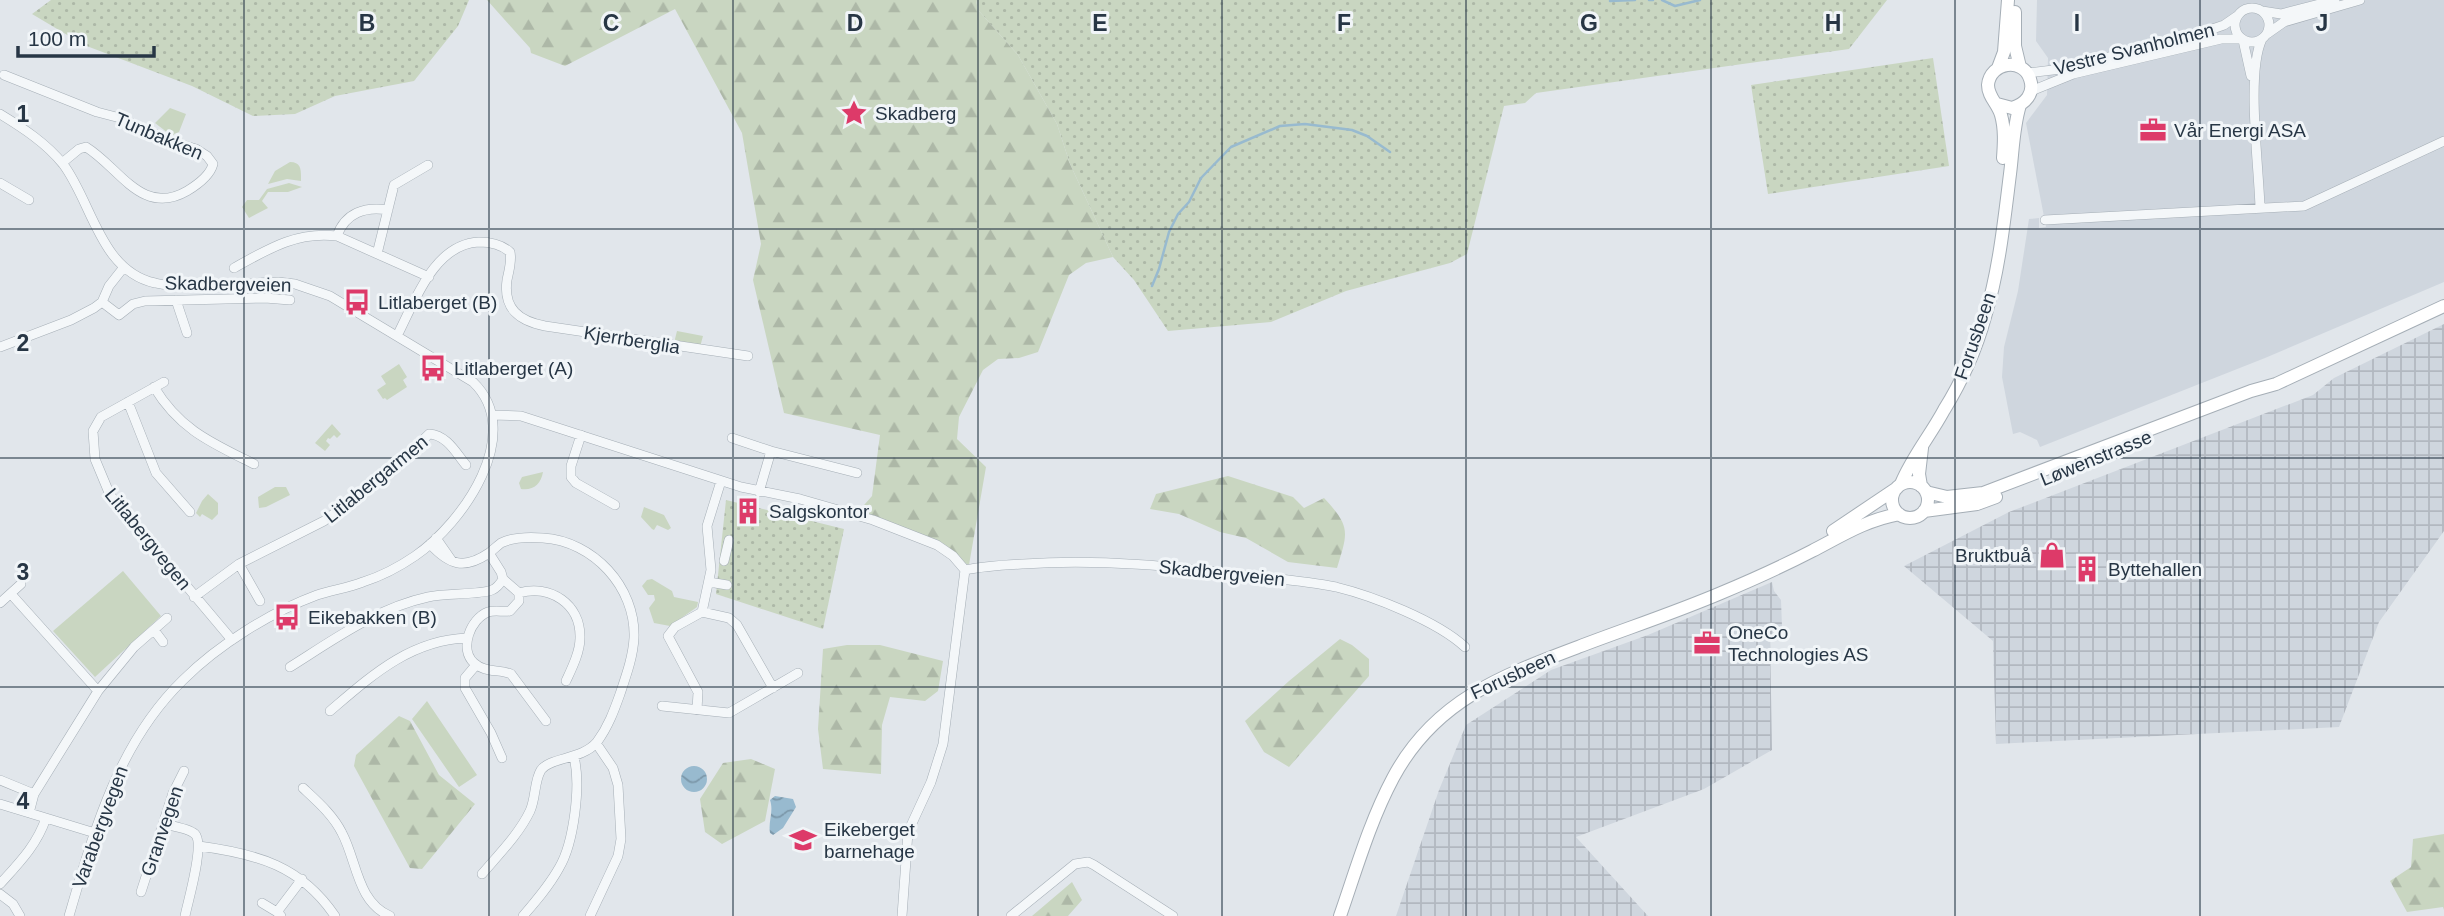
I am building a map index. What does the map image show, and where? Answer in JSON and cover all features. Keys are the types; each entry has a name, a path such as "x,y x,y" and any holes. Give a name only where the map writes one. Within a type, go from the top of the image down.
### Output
{"main road":[{"path":"2008,0 2004,52 1998,68 1989,78 1988,88 1997,104 2012,108 2025,102 2031,90 2030,78 2015,46 2014,0"},
{"path":"1998,68 2005,65 2024,70"},
{"name":"Forusbeen","path":"1997,104 2004,132 2003,220"},
{"name":"Forusbeen","path":"1799,555 1899,486 1914,456 1956,388 1977,341 1993,285 2014,125 2020,105"},
{"name":"Løwenstrasse","path":"1924,489 1947,497 1983,493 2263,388 2444,306"},
{"name":"Løwenstrasse","path":"1924,511 1964,506 1990,499 2252,396 2263,388"},
{"name":"Forusbeen","path":"1923,443 1919,474 1924,489"},
{"path":"1915,482 1924,489 1927,505 1924,511 1911,518 1899,514 1892,498 1899,486 1915,482"},
{"name":"Forusbeen","path":"1340,916 1380,806 1394,777 1411,750 1453,706 1502,676 1710,597 1808,553 1871,520 1899,514"}],"street":[{"path":"2244,0 2234,26 2249,60 2255,95"},
{"path":"2239,14 2258,7 2281,14 2335,0"},
{"path":"2242,40 2252,42 2264,37 2284,22 2360,0"},
{"path":"2258,7 2268,20 2268,30 2256,59 2260,208"},
{"name":"Vestre Svanholmen","path":"2024,70 2061,69 2173,41 2218,28 2239,14"},
{"name":"Vestre Svanholmen","path":"2031,90 2059,78 2098,68 2221,39 2242,40"},
{"name":"Tunbakken","path":"4,75 196,149 208,156 213,164 207,175 192,187 175,197 154,199 141,193 86,148 81,148 62,163"},
{"name":"Skadbergveien","path":"0,114 36,138 62,163 114,257 143,279 169,285 270,282 295,284 330,296 473,382 485,396 493,419"},
{"path":"2045,220 2304,206 2444,141"},
{"path":"377,254 396,184 428,165"},
{"path":"0,183 29,200"},
{"path":"337,236 344,221 359,212 368,208 388,210"},
{"path":"234,268 287,240 310,236 337,236 429,277 397,336"},
{"name":"Kjerrberglia","path":"429,277 440,261 454,248 477,242 501,245 511,255 507,293 510,305 524,321 748,356"},
{"path":"0,347 71,320 102,302 109,286 124,267"},
{"path":"102,302 119,315 138,302 265,298 290,300"},
{"name":"Skadbergveien","path":"176,300 187,333"},
{"name":"Litlabergvegen","path":"164,382 101,417 93,431 93,448 101,478 110,495 232,640"},
{"path":"154,387 181,423 254,464"},
{"path":"128,402 156,473 190,512"},
{"path":"493,419 522,416 721,481 759,492 800,499 873,520 937,545 953,556 965,570 943,744 931,782 908,832 902,916"},
{"name":"Varabergvegen","path":"69,916 109,791 136,737 182,681 232,640 303,601 384,574 433,541 461,509 483,473 495,438 493,419"},
{"name":"Litlabergarmen","path":"194,597 239,564 324,521 391,471 429,434 444,439 466,465"},
{"path":"581,435 571,466 571,477 576,483 615,505"},
{"path":"732,438 857,473"},
{"path":"759,492 771,451"},
{"path":"702,611 709,582 707,526 721,481"},
{"path":"433,541 453,563 463,565 513,538 558,540 586,551 597,559 622,589 632,614 634,630 631,659 612,716 596,743 574,757 543,767 531,809 507,846 482,874"},
{"path":"724,561 729,540"},
{"path":"489,553 503,579 519,593 519,603 510,611 493,611 483,615 473,625 467,638 469,654 476,665 511,674 546,722"},
{"name":"Skadbergveien","path":"965,570 1050,562 1114,562 1222,572 1335,587 1390,606 1449,633 1465,647"},
{"path":"239,564 260,601"},
{"path":"290,667 352,628 407,603 439,594 489,592 498,587 503,579"},
{"path":"709,582 727,585"},
{"path":"0,603 21,584"},
{"path":"519,593 543,591 556,596 572,609 580,640 566,681"},
{"path":"10,594 98,691"},
{"path":"697,710 698,692 667,636 675,627 702,611 729,618 737,625 773,688"},
{"path":"29,813 34,794 98,691 134,647 167,618"},
{"path":"154,630 163,642"},
{"path":"330,710 386,664 400,656 439,641 467,638"},
{"path":"476,665 465,678 465,688 502,758"},
{"path":"662,706 729,713 798,673"},
{"path":"590,916 618,856 621,839 618,785 613,768 596,743"},
{"path":"523,916 549,885 565,858 576,795 574,757"},
{"name":"Granvegen","path":"141,891 173,793 184,771"},
{"path":"0,780 34,794"},
{"path":"303,788 339,828 350,850 358,880 384,915"},
{"path":"0,804 95,833"},
{"path":"0,884 30,851 41,835 46,818"},
{"path":"163,824 193,832 200,846 185,916"},
{"path":"200,846 284,868 302,879 324,900 335,916"},
{"path":"1011,916 1080,862 1094,865 1173,916"},
{"path":"262,903 279,914 302,879"},
{"path":"0,894 13,904 20,916"}],"shaded area":[{"path":"2037,0 2444,0 2444,282 2265,358 2040,447 2037,440 2020,432 2013,434 2002,377 2004,347 2018,291 2029,219 2039,218 2039,228 2046,227 2026,123 2047,95 2048,58 2036,41"},
{"path":"2444,324 2444,531 2379,622 2339,727 1996,744 1993,641 1904,566 2009,512 2313,395 2334,378"},
{"path":"1772,582 1774,591 1781,600 1782,627 1778,634 1770,635 1772,750 1704,789 1576,837 1648,916 1396,916 1439,790 1466,725 1551,670 1648,635"}],"green space":[{"path":"51,0 469,0 458,26 414,81 335,96 295,114 253,116 192,86 84,45 32,14"},
{"path":"487,0 976,0 978,10 1018,55 1057,124 1070,164 1113,257 1086,263 1069,275 1038,352 1019,358 998,359 983,370 959,417 957,439 986,467 969,565 857,513 872,496 880,435 784,413 753,280 761,244 742,133 675,9 565,66 531,53 530,48"},
{"path":"976,0 1887,0 1849,49 1536,93 1525,103 1504,106 1467,254 1450,263 1346,291 1271,322 1168,331 1134,280 1113,257 1070,164 1057,124 1018,55 978,10"},
{"path":"1933,58 1949,166 1768,194 1751,85"},
{"path":"170,108 186,114 179,132 174,134 173,138 155,123"},
{"path":"290,162 299,165 301,181 287,179 268,184 275,171"},
{"path":"289,183 302,187 288,192 268,192 262,201 268,208 249,218 242,207 247,200 259,200 267,189"},
{"path":"677,331 703,336 700,347 674,343"},
{"path":"399,364 407,377 403,380 407,387 387,400 383,399 377,390 386,384 381,376"},
{"path":"332,424 341,434 337,438 334,435 328,438 326,441 330,445 325,451 315,443"},
{"path":"543,472 536,486 521,489 519,483 522,477"},
{"path":"1228,476 1293,497 1304,508 1324,498 1339,516 1345,530 1337,568 1288,562 1246,538 1220,532 1179,514 1150,509 1156,494"},
{"path":"275,487 286,487 290,495 259,508 258,497"},
{"path":"208,494 218,503 218,514 212,520 196,513"},
{"path":"726,500 844,529 823,629 716,594"},
{"path":"644,507 664,515 671,528 668,530 657,525 652,529 641,517"},
{"path":"123,571 161,616 95,677 53,631"},
{"path":"652,579 672,591 674,597 698,602 697,607 670,626 654,623 649,608 655,600 654,595 648,595 642,586"},
{"path":"1340,639 1369,659 1369,676 1289,767 1264,752 1245,721"},
{"path":"847,645 880,645 943,661 938,691 925,701 890,697 882,725 881,774 823,769 818,729 823,649"},
{"path":"427,701 477,775 459,787 412,719"},
{"path":"399,716 410,721 439,775 475,804 422,869 410,868 354,766 356,755"},
{"path":"751,759 775,769 765,821 722,844 705,832 700,799 723,763"},
{"path":"2444,834 2444,910 2443,907 2407,912 2390,881 2411,867 2413,839"},
{"path":"1072,882 1082,900 1068,916 1032,916"}],"water":[{"path":"694,766 703,770 707,779 703,788 694,792 685,788 681,779 685,770"},
{"path":"775,796 793,799 796,807 783,828 773,835 770,833 770,800"}],"waterway":[{"path":"1610,1 1635,0"},
{"path":"1662,0 1675,6 1700,0"},
{"path":"1152,286 1169,232 1178,214 1189,202 1201,178 1231,147 1280,126 1305,124 1352,130 1367,136 1390,152"}],"place":[{"name":"Skadberg","path":"854,113"},
{"name":"Vår Energi ASA","path":"2153,130"},
{"name":"Litlaberget (B)","path":"357,302"},
{"name":"Litlaberget (A)","path":"433,368"},
{"name":"Salgskontor","path":"748,511"},
{"name":"Bruktbuå","path":"2052,555"},
{"name":"Byttehallen","path":"2087,569"},
{"name":"Eikebakken (B)","path":"287,617"},
{"name":"OneCo Technologies AS","path":"1707,643"},
{"name":"Eikeberget barnehage","path":"803,840"}]}
